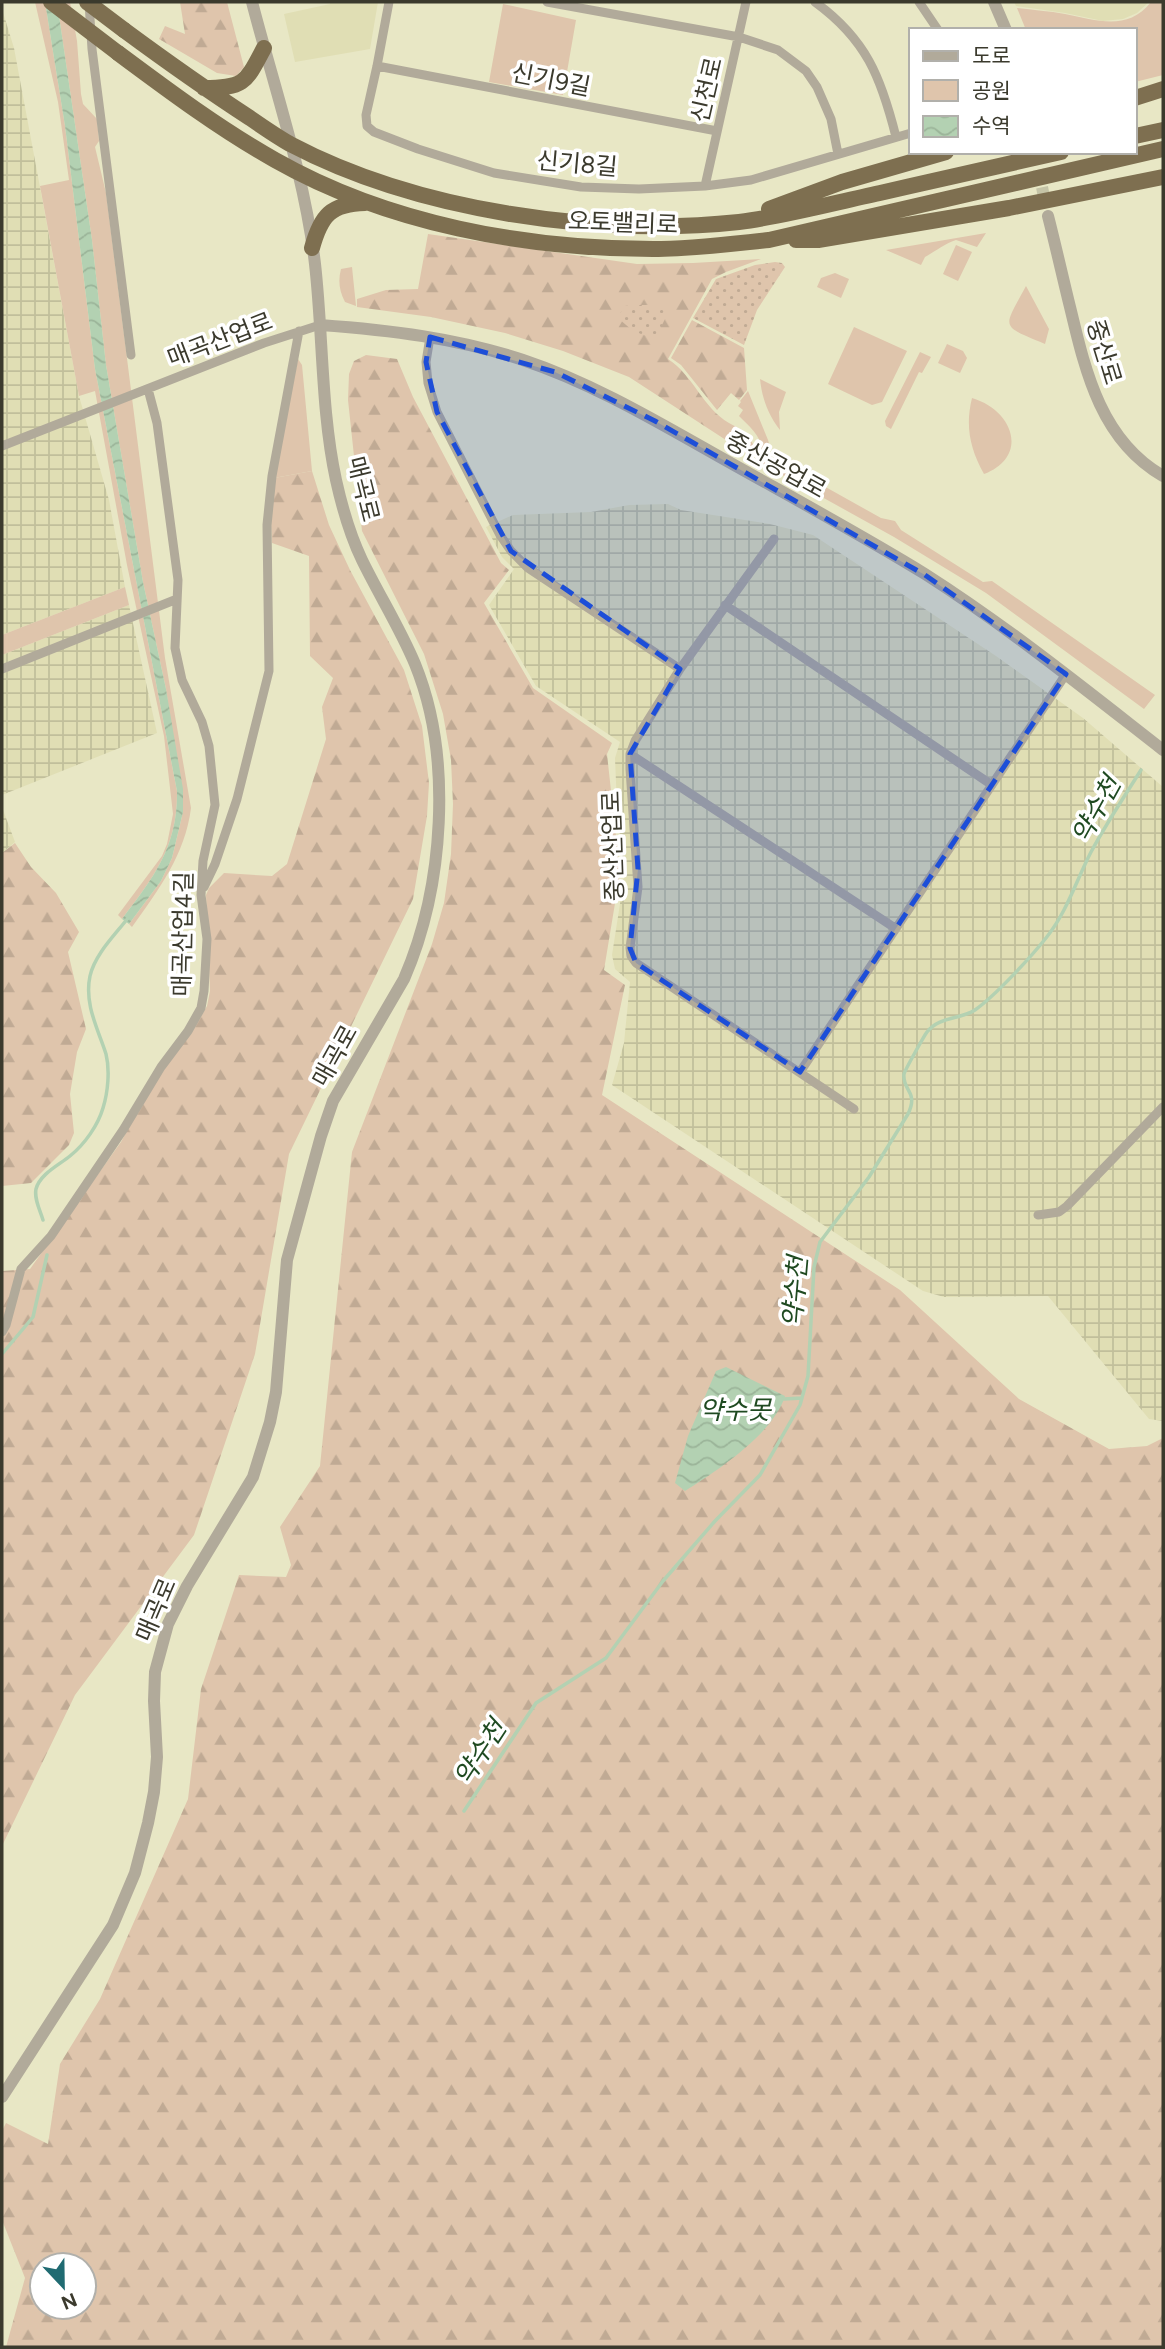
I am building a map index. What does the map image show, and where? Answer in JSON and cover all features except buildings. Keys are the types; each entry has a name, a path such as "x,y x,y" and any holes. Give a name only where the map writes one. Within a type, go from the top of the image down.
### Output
{"highway":[{"name":"오토밸리로","path":"51,2 241,140 296,171 368,202 473,231 567,245 651,249 706,247 769,240 1163,149"},
{"name":"오토밸리로","path":"88,2 204,88 290,144 366,177 425,195 496,212 551,221 640,226 740,222 1052,154"},
{"path":"204,88 237,85 249,76 264,48"},
{"path":"1137,96 1163,89"},
{"path":"1137,136 1163,130"},
{"path":"740,222 842,182 939,154"},
{"path":"769,240 818,240 1009,208 1163,177"},
{"path":"312,247 317,230 337,207 368,202"}],"street":[{"path":"88,2 131,355"},
{"name":"매곡로","path":"2,2097 113,1925 135,1873 154,1792 157,1757 153,1700 155,1672 168,1624 187,1586 253,1477 276,1392 287,1260 321,1136 333,1101 404,979 421,933 438,835 438,772 432,724 415,663 358,550 333,466 312,247 290,144 252,2"},
{"name":"신기8길","path":"388,2 366,116 367,126 374,132 418,149 495,173 581,187 639,189 705,186 751,180 909,134"},
{"path":"547,2 739,37 778,50 806,71 825,101 838,155"},
{"name":"신천로","path":"705,186 746,2"},
{"path":"815,2 840,22 861,47 885,94 895,137"},
{"path":"919,2 936,28"},
{"path":"994,2 1005,28"},
{"name":"신기9길","path":"377,66 718,131"},
{"name":"중산로","path":"1048,216 1083,359 1101,411 1128,449 1163,476"},
{"name":"매곡산업로","path":"2,446 320,325"},
{"name":"중산공업로","path":"320,325 378,329 489,350 555,372 596,390 811,508 925,575 1066,674 1163,750"},
{"path":"201,895 220,852 237,799 269,671 267,525 272,476 299,331"},
{"path":"430,337 426,362 428,383 437,412 500,535 511,551 528,568 680,668"},
{"name":"매곡산업4길","path":"2,1332 21,1269 51,1236 123,1130 161,1067 188,1031 201,1008 204,991 207,939 201,895 203,861 215,805 209,746 202,722 181,680 175,648 178,580 157,423 148,389"},
{"name":"중산산업로","path":"774,538 680,668 635,741 630,754 638,878 631,956 636,963 854,1109"},
{"path":"2,669 177,599"},
{"path":"726,605 992,785"},
{"path":"800,1072 1066,674"},
{"path":"630,754 895,928"},
{"path":"1038,1215 1059,1212 1067,1206 1163,1107"}],"highlighted area":[{"path":"430,337 555,372 655,421 925,575 1066,674 800,1072 636,963 630,948 638,869 630,754 680,669 511,551 437,412 426,362"}],"shaded area":[{"path":"330,2 378,2 370,49 295,62 284,14"},
{"path":"1014,2 1149,2 1137,13 1123,19 1103,21 1016,6"},
{"path":"2,9 14,48 79,396 109,500 125,587 2,635"},
{"path":"668,504 681,510 770,524 813,535 996,656 1083,718 1163,787 1163,1421 1149,1419 1048,1296 944,1297 923,1291 612,1085 624,1043 630,982 615,969 612,955 624,878 615,758 620,742 536,686 489,605 514,569 502,557 486,527 513,515 591,512 629,505"},
{"path":"129,605 157,733 2,795 2,655"},
{"path":"2,807 15,842 2,853"}],"green space":[{"path":"35,2 45,2 65,126 95,369 177,791 173,828 162,860 122,919 118,915 162,856 173,814 164,736 127,565 95,391 79,396 40,186 69,180 58,102"},
{"path":"57,2 70,2 83,104 97,119 99,141 95,147 106,193 165,658 191,808 177,856 132,927 129,924 161,881 172,858 183,812 166,689 143,582 106,365 92,240"},
{"path":"180,2 227,2 244,67 236,76 217,73 159,39 165,26 185,34"},
{"path":"1151,2 1163,2 1163,75 1137,82 1137,28 1025,28 1017,8 1111,22 1122,21 1142,11"},
{"path":"503,4 576,20 563,95 489,82"},
{"path":"986,233 977,247 956,240 925,257 921,265 886,250"},
{"path":"428,234 637,264 761,259 712,279 668,359 720,417 748,437 754,447 749,455 629,377 563,351 505,333 431,317 357,307 357,299 386,290 418,289"},
{"path":"956,245 972,252 958,281 943,274"},
{"path":"782,263 785,267 757,310 744,345 693,318 716,279 755,265"},
{"path":"352,267 356,306 345,302 340,286 341,269"},
{"path":"835,273 849,279 841,298 817,287 821,278"},
{"path":"1026,286 1049,329 1045,344 1019,333 1010,324 1010,318"},
{"path":"650,305 669,311 655,339 633,331 618,318 624,306"},
{"path":"692,320 744,348 747,390 739,400 731,393 717,410 681,365 671,358"},
{"path":"854,327 907,351 882,402 872,405 828,384"},
{"path":"947,344 963,351 967,358 960,373 938,363"},
{"path":"920,352 931,357 922,373 919,372 891,429 886,426 885,421"},
{"path":"366,355 397,359 413,397 501,563 509,570 484,603 533,688 612,743 607,754 620,873 604,970 625,985 602,1095 900,1290 1019,1399 1109,1449 1147,1446 1163,1438 1163,2347 6,2347 25,2278 2,2220 2,2131 6,2123 48,2144 60,2064 100,1999 188,1799 201,1689 239,1575 286,1577 291,1565 280,1527 320,1466 352,1152 432,944 444,903 451,854 453,804 451,760 443,714 424,654 362,531 348,400 349,374 354,361"},
{"path":"298,359 302,365 312,471 274,478"},
{"path":"760,379 786,392 779,412 780,430 766,406"},
{"path":"748,391 768,440 768,457 881,518 895,521 901,530 983,582 992,581 1155,695 1144,709 986,593 894,537 757,461 760,442 754,431 739,416 743,410 738,406"},
{"path":"972,398 998,412 1011,434 1007,456 998,466 984,474 970,437"},
{"path":"312,471 329,525 404,670 422,726 429,783 427,816 413,899 289,1154 255,1354 194,1535 75,1695 2,1846 2,1271 30,1269 121,1142 145,1097 207,1006 210,991 206,895 209,888 224,873 272,876 287,864 326,739 322,707 333,678 310,656 309,556 272,543 271,524 274,478"},
{"path":"125,587 129,605 2,655 2,635"},
{"path":"15,843 31,867 56,893 79,932 68,952 86,1029 77,1052 70,1094 74,1133 69,1145 31,1183 2,1186 2,853"}],"water":[{"path":"45,2 57,2 92,240 106,365 143,582 166,689 183,789 183,812 172,858 161,881 129,924 122,919 154,875 168,845 176,811 177,791 95,369 65,126"},
{"name":"약수못","path":"726,1367 785,1396 779,1410 757,1437 728,1462 685,1491 675,1483 688,1436 716,1371"}],"waterway":[{"name":"약수천","path":"464,1811 536,1703 606,1658 663,1581 715,1521 760,1475 800,1405 808,1376 814,1267 820,1242 869,1177 908,1114 912,1100 904,1074 911,1060 932,1027 975,1010 1012,976 1046,938 1066,907 1097,842 1141,770"},
{"path":"43,1220 36,1197 38,1184 46,1174 81,1146 103,1108 108,1067 90,1006 90,976 101,952 128,918"},
{"path":"2,1354 33,1317 47,1255"},
{"path":"784,1399 802,1398"}],"tunnel":[{"path":"1035,154 1046,207"}]}
